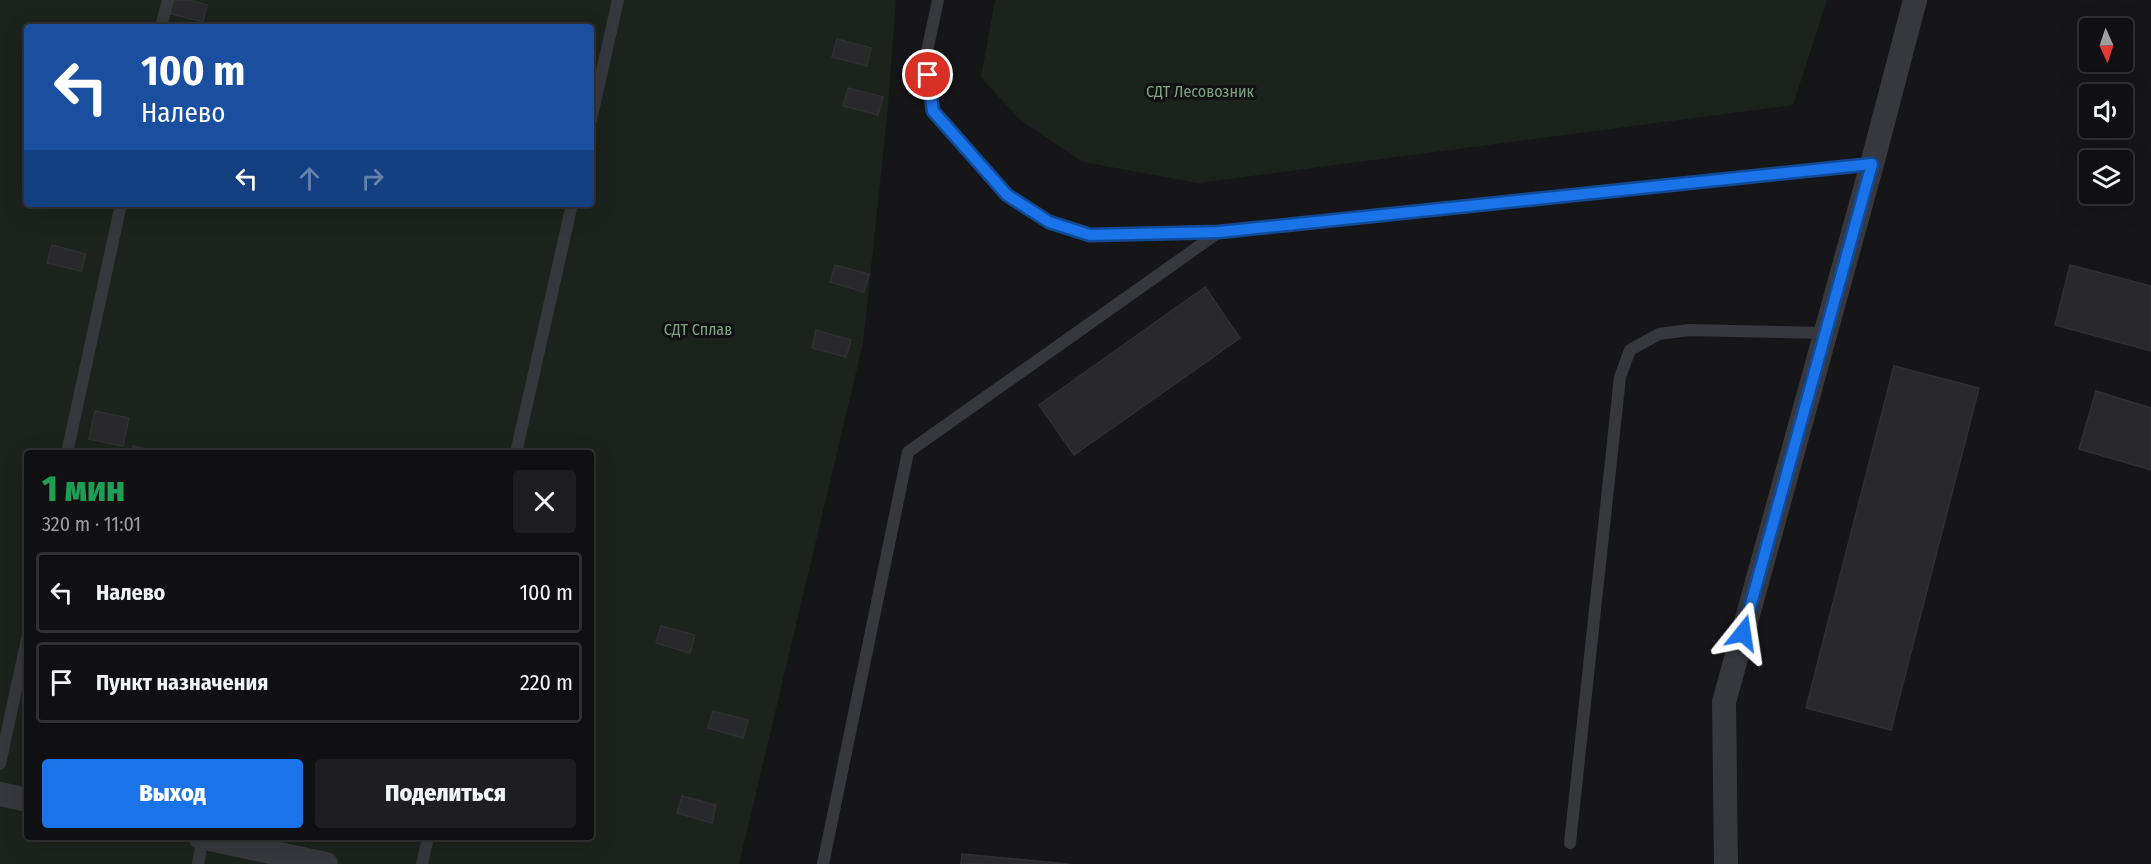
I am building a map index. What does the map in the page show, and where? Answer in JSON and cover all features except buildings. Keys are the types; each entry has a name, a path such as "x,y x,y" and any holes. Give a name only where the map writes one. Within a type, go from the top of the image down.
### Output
{"street":[{"path":"1726,864 1724,702 1915,0"},
{"path":"0,794 24,799"},
{"path":"216,840 326,864"}],"lane":[{"path":"162,24 168,0"},
{"path":"594,107 618,0"},
{"path":"938,0 926,56 933,111 1007,195 1049,222 1090,235 1219,232 1872,164"},
{"path":"68,450 120,207"},
{"path":"517,450 571,207"},
{"path":"824,864 909,452 1219,232"},
{"path":"1570,843 1620,377 1630,350 1659,334 1689,330 1826,333"},
{"path":"0,764 24,653"},
{"path":"198,864 202,840"},
{"path":"422,864 427,840"}],"green space":[{"name":"СДТ Сплав","path":"0,0 896,0 887,117 863,343 739,864 0,864"},
{"name":"СДТ Лесовозник","path":"995,0 1827,0 1793,105 1198,183 1083,162 1018,118 981,77"}],"route":[{"path":"928,75 933,111 1007,195 1049,222 1090,235 1219,232 1872,164 1743,633"}]}
